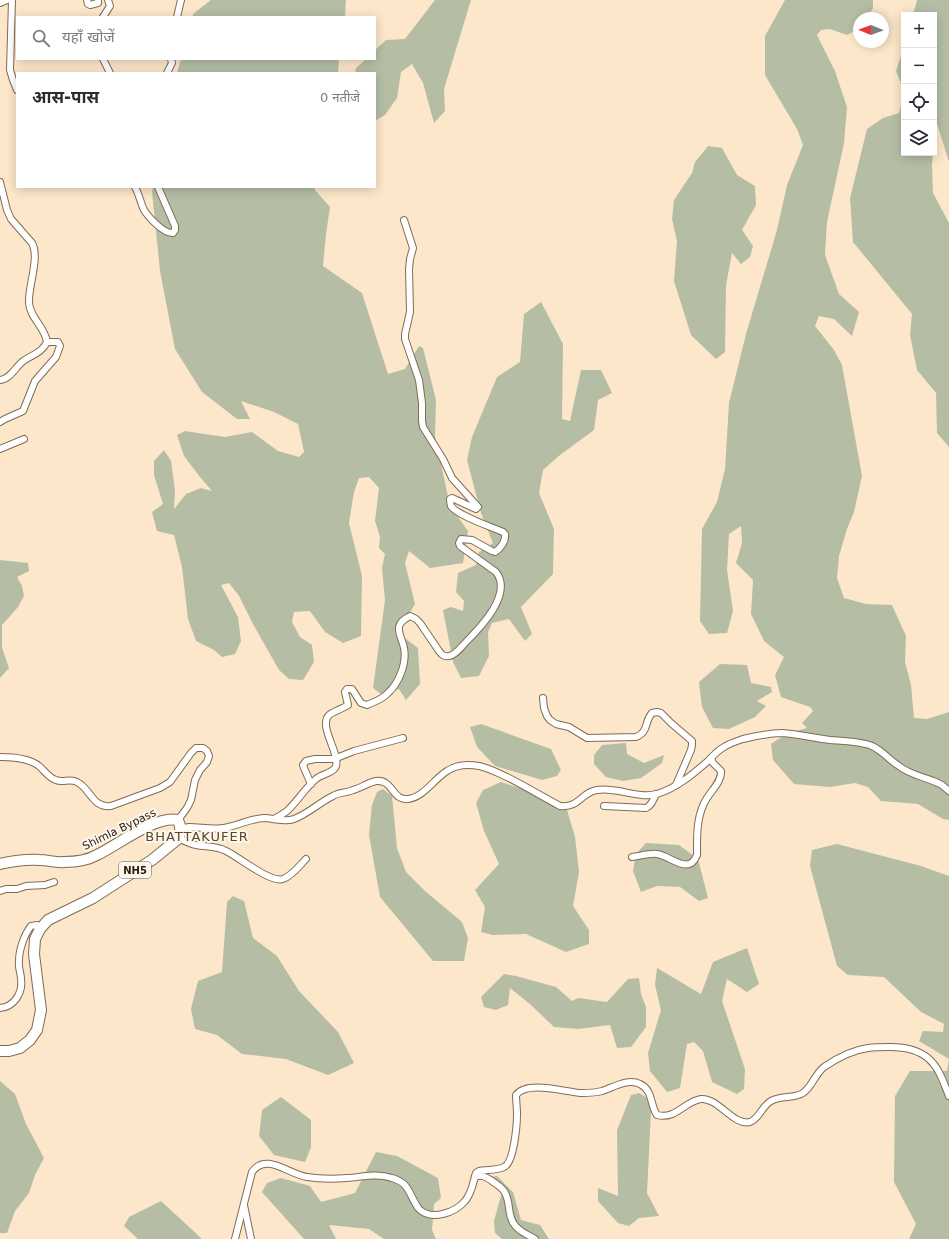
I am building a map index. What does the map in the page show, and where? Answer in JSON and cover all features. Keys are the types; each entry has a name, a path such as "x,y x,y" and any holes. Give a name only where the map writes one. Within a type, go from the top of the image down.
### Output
{"highway":[{"name":"Shimla Bypass","path":"0,864 18,860 64,862 81,860 97,856 121,840 160,820 178,820"},
{"path":"178,820 180,824 180,835"},
{"name":"NH5","path":"40,929 48,920 93,898 152,860 180,835"},
{"path":"0,1051 9,1051 20,1048 30,1040 37,1030 41,1010 34,954 35,939 40,929"}],"street":[{"path":"0,3 7,0"},
{"path":"12,0 10,70 12,80 16,88"},
{"path":"87,0 88,4 90,5 98,3 98,0"},
{"path":"104,16 110,6 108,0"},
{"path":"177,16 181,0"},
{"path":"103,60 109,72"},
{"path":"168,72 172,63 171,60"},
{"path":"0,182 7,210 11,219 34,246 29,306 32,315 45,333 47,342"},
{"path":"136,188 146,213 166,233 173,233 175,226 158,188"},
{"path":"274,820 287,811 318,777 336,768 336,758 326,724 328,716 348,705 347,689 352,689 361,703 367,705 388,694 395,685 404,664 405,649 399,627 401,622 410,616 416,619 443,656 448,656 457,651 479,629 493,609 500,591 500,576 460,546 459,543 461,539 472,540 495,552 503,543 506,536 504,532 471,518 452,506 450,500 451,498 476,508 478,507 452,478 423,424 419,380 405,339 410,312 409,269 413,247 404,220"},
{"path":"0,380 7,378 21,362 39,352 47,342"},
{"path":"0,422 23,411 35,381 58,352 60,346 58,342 47,342"},
{"path":"0,449 24,439"},
{"path":"543,698 544,708 550,720 556,724 569,727 587,738 636,737 645,731 649,716 652,713 661,713 692,741 692,745 676,785"},
{"path":"306,859 290,875 284,879 277,879 258,871 225,850 195,845 180,835 184,828 189,827 221,829 264,818 287,821 294,819 333,796 352,791 377,781 383,782 389,786 397,796 403,799 415,797 446,771 462,765 479,766 495,772 560,806 568,807 574,805 588,793 597,790 647,795 656,794 668,790 695,772 723,747 734,742 763,735 783,733 871,746 882,752 907,772 938,782 949,791"},
{"path":"311,784 304,768 306,761 336,758 354,751 403,738"},
{"path":"0,757 15,758 32,762 58,781 76,781 96,802 102,806 107,806 160,788 170,782 191,753 196,748 203,748 207,751 209,756 207,762 200,770 195,780 192,800 178,820"},
{"path":"632,857 657,854 681,864 692,864 697,855 698,822 701,808 722,774 720,769 712,763 711,758"},
{"path":"604,806 646,808 650,806 656,794"},
{"path":"0,891 6,888 17,889 26,886 45,885 54,882"},
{"path":"0,1008 12,1005 16,1000 22,984 19,970 21,949 31,926 37,926 40,929"},
{"path":"235,1239 252,1172 256,1166 267,1163 305,1177 339,1178 372,1175 384,1176 401,1182 408,1188 418,1208 424,1213 432,1215 440,1214 457,1208 466,1200 472,1190 476,1173 479,1171 504,1167 508,1164 513,1152 517,1121 516,1095 521,1090 527,1088 538,1087 580,1093 591,1093 626,1082 634,1082 646,1087 649,1092 654,1111 657,1115 666,1116 673,1114 694,1101 702,1099 715,1103 739,1120 750,1122 770,1102 778,1098 798,1095 804,1092 822,1069 846,1055 867,1048 903,1047 921,1054 930,1060 937,1068 949,1096"},
{"path":"475,1177 481,1175 488,1178 504,1190 507,1195 511,1217 514,1224 518,1229 535,1239"},
{"path":"244,1202 251,1239"}],"green space":[{"path":"211,0 346,0 345,16 192,16 194,13"},
{"path":"435,0 471,0 444,89 445,111 434,123 423,83 412,64 401,72 397,98 385,115 376,120 376,72 355,72 356,68 365,60 376,60 376,49 386,40 405,39"},
{"path":"785,0 873,0 873,8 871,12 853,12 853,32 847,35 830,29 821,30 817,35 835,71 847,107 844,143 827,222 825,255 839,294 859,312 852,336 834,319 819,316 815,326 834,350 842,365 862,476 854,512 839,556 837,578 844,598 866,604 892,605 906,636 905,662 911,685 914,718 927,719 949,712 949,820 943,819 918,804 881,801 868,787 855,783 830,787 794,784 773,760 771,744 786,734 807,728 802,723 813,711 810,707 781,697 775,675 784,657 764,641 751,614 753,580 736,563 742,543 741,526 729,534 727,570 733,611 727,633 709,634 700,621 702,529 717,502 725,469 729,403 746,334 777,230 787,185 803,145 797,129 765,75 765,36"},
{"path":"917,0 949,0 949,162 937,124 937,12 914,12"},
{"path":"901,56 901,84 896,71"},
{"path":"181,60 339,60 338,72 177,72"},
{"path":"901,105 901,156 933,156 933,193 949,223 949,447 937,433 936,393 917,370 910,335 912,314 853,242 850,198 867,129 883,118 899,113"},
{"path":"708,146 722,148 737,175 755,186 756,205 742,230 753,246 750,257 741,264 732,253 726,285 725,352 716,359 691,335 674,281 677,241 672,219 674,200 692,173 695,162"},
{"path":"153,188 315,188 315,190 330,207 323,266 362,293 388,374 405,369 419,346 423,348 436,400 435,436 450,506 468,531 463,563 430,568 409,551 405,563 415,604 398,633 418,648 420,684 406,700 399,689 381,694 373,688 385,600 382,568 385,554 379,548 380,537 375,521 379,488 369,477 359,478 354,492 349,523 362,576 361,636 343,643 325,632 310,611 294,612 292,622 300,637 312,645 314,662 303,680 289,679 279,670 239,596 229,583 221,585 238,617 241,641 235,654 222,657 214,650 196,641 188,619 182,567 174,535 157,531 152,512 163,504 154,475 154,461 164,450 171,461 175,490 174,509 186,494 201,488 212,491 184,456 177,435 185,431 225,437 252,432 278,451 299,457 304,452 298,424 274,412 241,401 250,419 237,419 202,392 175,349 160,271"},
{"path":"541,302 563,344 562,419 570,421 581,370 601,370 612,393 598,400 594,430 560,455 543,470 539,493 554,529 553,574 521,607 532,634 525,641 509,619 492,623 488,632 489,656 479,676 461,678 453,662 443,610 451,607 463,611 464,601 456,592 458,573 476,565 479,552 493,543 481,513 467,460 472,437 497,377 520,362 524,314"},
{"path":"0,560 28,563 29,571 17,577 22,586 24,596 18,607 2,625 2,648 9,668 0,678"},
{"path":"720,664 747,665 751,683 771,687 772,692 757,701 766,706 755,717 729,729 713,728 702,707 699,682"},
{"path":"481,724 551,749 561,770 557,776 542,780 495,766 477,747 470,727"},
{"path":"626,743 627,754 644,763 664,755 662,763 641,778 623,781 606,777 594,764 594,755 602,745"},
{"path":"501,782 565,803 575,837 579,872 573,906 589,930 589,944 566,952 526,934 493,935 481,932 485,907 475,890 499,864 484,831 476,803 483,790"},
{"path":"383,789 392,796 397,848 406,872 425,891 462,922 468,938 464,961 433,961 380,897 369,835 372,805 377,792"},
{"path":"646,843 679,845 698,859 708,898 699,901 680,887 657,886 641,892 633,871 636,854"},
{"path":"837,844 921,866 949,876 949,1059 919,1041 923,1031 943,1032 944,1024 921,1012 884,977 848,975 837,966 810,866 812,850"},
{"path":"233,896 244,901 253,938 277,956 299,991 338,1032 354,1063 328,1075 286,1059 242,1054 217,1035 195,1029 191,1009 198,981 222,972 227,902"},
{"path":"747,948 759,984 747,992 727,979 722,1001 745,1069 744,1089 737,1094 712,1082 703,1051 694,1042 687,1044 680,1088 667,1092 650,1071 648,1053 661,1010 655,985 657,968 701,994 713,962"},
{"path":"504,974 556,987 572,1001 578,998 607,1002 628,979 639,978 641,994 646,1007 646,1027 631,1047 617,1048 610,1025 578,1029 554,1027 531,1005 510,988 508,1005 496,1010 484,1007 481,997"},
{"path":"949,1060 949,1239 909,1239 916,1224 894,1182 895,1096 910,1071 947,1071"},
{"path":"0,1081 15,1094 26,1124 44,1158 35,1175 29,1193 15,1211 7,1233 0,1233"},
{"path":"639,1093 647,1098 651,1111 647,1193 659,1216 639,1218 629,1226 618,1223 598,1201 598,1188 618,1196 617,1130 631,1095"},
{"path":"281,1097 311,1120 311,1147 305,1162 274,1155 259,1136 262,1110"},
{"path":"376,1152 397,1156 438,1178 441,1198 434,1204 432,1230 436,1239 384,1239 369,1229 329,1225 336,1239 304,1239 262,1192 267,1183 281,1178 310,1186 321,1202 355,1193"},
{"path":"497,1176 513,1192 521,1220 540,1225 549,1239 502,1239 495,1233 494,1221 502,1192 488,1177"},
{"path":"161,1201 202,1239 138,1239 124,1226 129,1217"}],"district":[{"name":"BHATTAKUFER","path":"197,836"}]}
